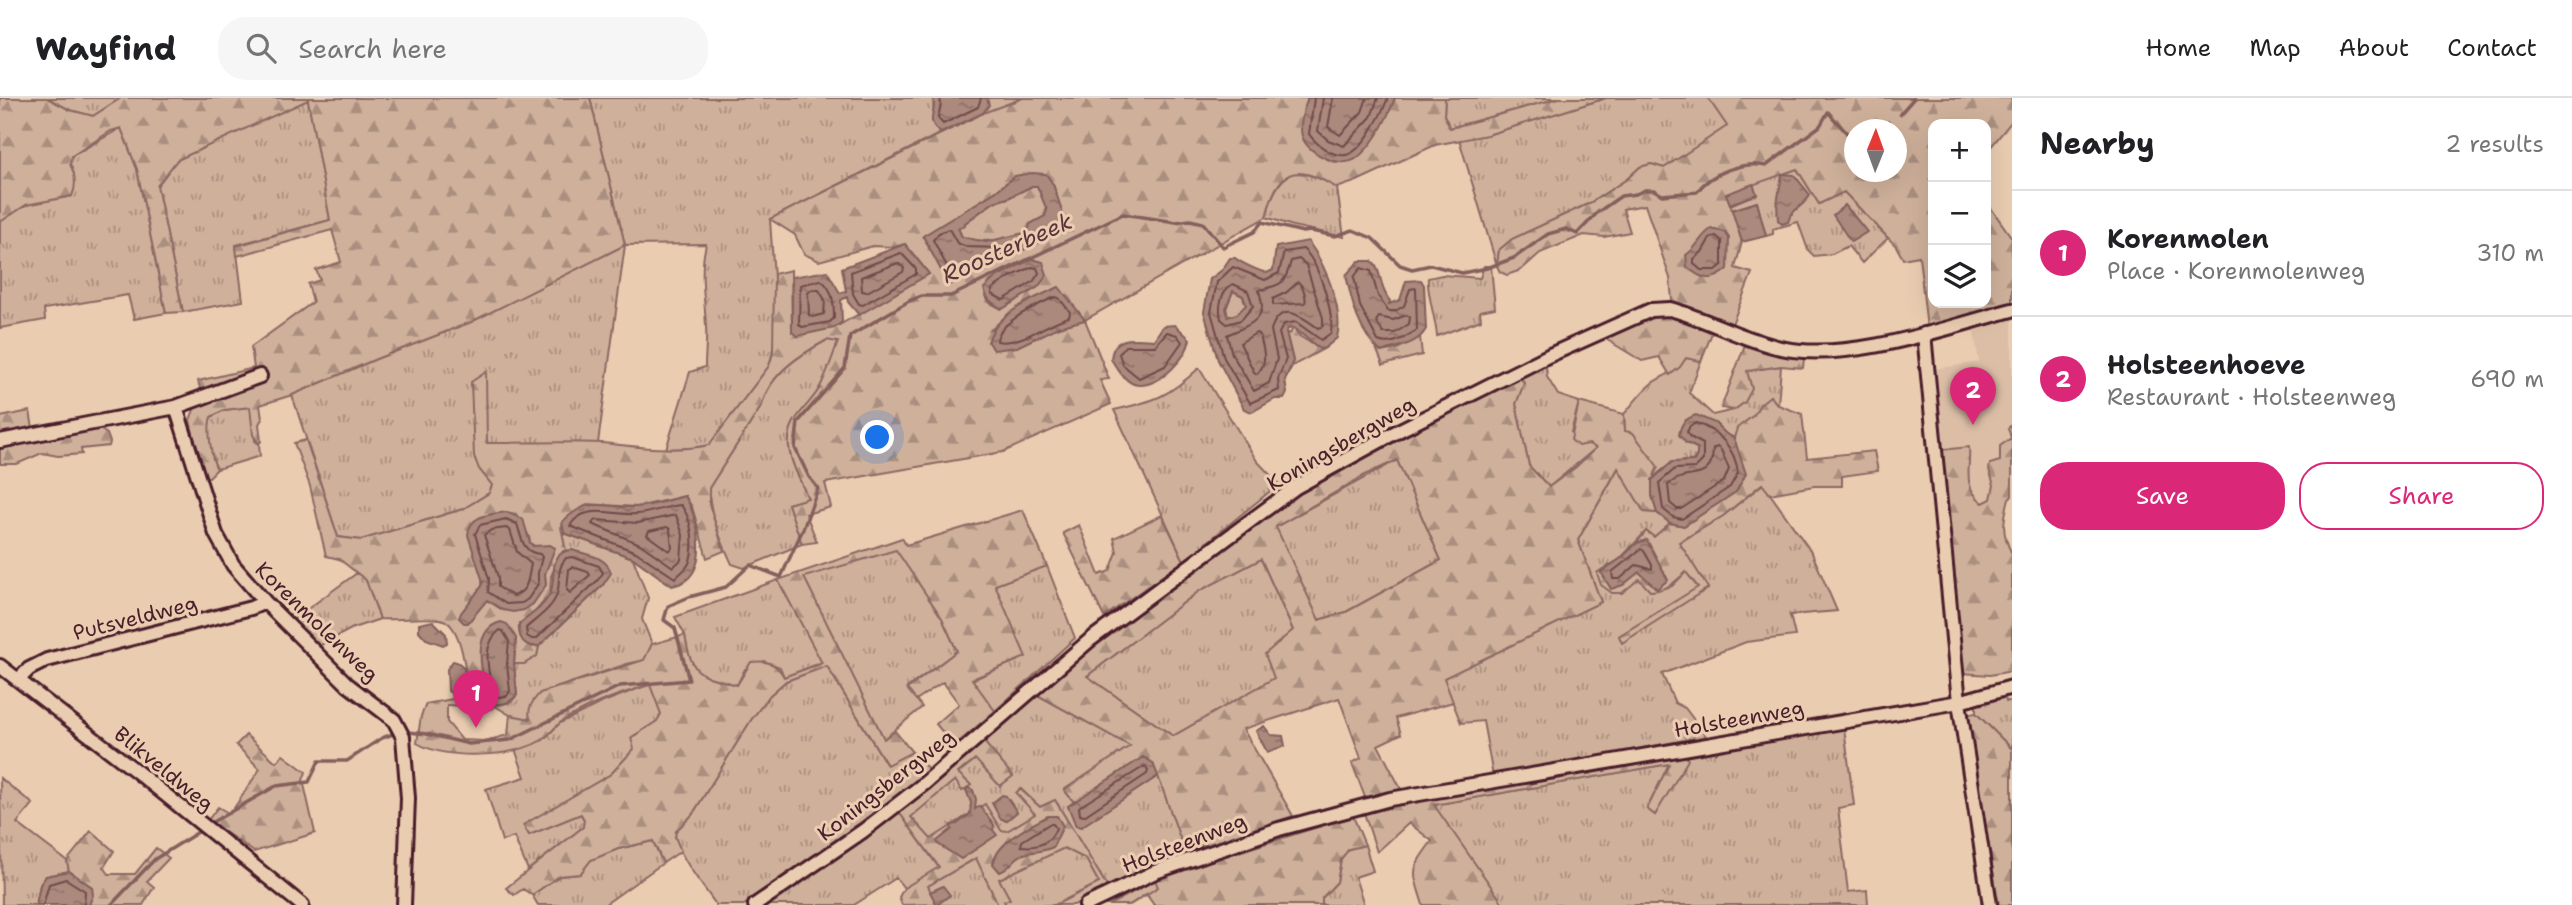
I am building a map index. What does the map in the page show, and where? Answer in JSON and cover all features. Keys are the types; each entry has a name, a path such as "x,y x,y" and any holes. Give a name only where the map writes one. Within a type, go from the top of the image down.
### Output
{"street":[{"name":"Koningsbergweg","path":"755,905 863,831 925,783 1090,640 1296,487 1398,431 1550,355 1651,310 1670,309 1780,348 1813,353 1839,352 1924,334"},
{"path":"1990,905 1959,702 1924,334 2012,310"},
{"path":"0,441 176,407 260,376"},
{"name":"Korenmolenweg","path":"176,407 223,550 245,581 265,602 348,685 394,720 403,737 408,799 404,905"},
{"name":"Putsveldweg","path":"19,679 29,669 47,660 251,608 265,602"},
{"name":"Blikveldweg","path":"0,666 302,905"},
{"name":"Holsteenweg","path":"1086,905 1155,872 1279,829 1390,799 1959,702 2012,687"}],"shaded area":[{"path":"2012,316 2012,425 2008,428 2011,438 2000,454 2000,461 1989,470 1994,485 1991,499 1983,503 1971,490 1968,476 1970,458 1941,450 1933,369 1979,362 1973,327"}],"green space":[{"path":"0,98 47,98 70,110 93,116 121,98 590,98 625,245 471,322 292,395 260,405 262,419 259,424 259,444 253,435 250,407 224,410 211,417 210,443 217,469 209,477 203,477 190,420 201,392 198,381 254,368 251,347 313,302 308,284 320,280 316,270 341,262 332,230 237,256 236,246 330,220 308,100 177,160 157,186 183,312 166,313 137,169 121,128 111,131 72,156 70,164 75,184 72,196 26,205 0,222"},
{"path":"47,98 121,98 93,116 70,110"},
{"path":"590,98 1023,98 941,133 770,219 775,314 773,351 769,366 709,445 666,449 690,372 705,367 703,275 706,244 625,245"},
{"path":"1023,98 1445,98 1444,115 1450,128 1559,98 1606,98 1487,135 1435,145 1337,188 1309,175 1290,175 1282,180 1276,189 1266,217 1085,320 1109,379 1100,380 1111,404 1003,452 825,483 831,507 806,514 817,542 802,544 788,504 808,498 792,459 789,437 794,421 819,389 829,366 838,342 827,340 787,366 771,384 762,405 709,488 709,504 724,551 707,558 692,507 685,496 637,507 587,504 561,527 566,551 563,551 551,576 550,594 536,611 519,624 532,647 539,646 537,656 524,664 514,664 516,639 487,699 495,706 491,709 447,705 447,722 462,740 485,741 508,735 510,715 530,719 530,708 540,693 644,660 652,644 685,635 690,659 699,672 737,685 751,662 770,664 778,668 784,677 822,663 778,580 902,538 906,545 1023,510 1047,566 995,585 1026,657 972,679 995,711 954,746 936,724 959,704 943,682 916,700 907,689 957,651 942,618 896,550 804,577 884,739 895,731 912,752 887,765 827,666 786,681 770,695 751,720 692,815 676,831 675,837 681,851 663,863 653,841 618,849 591,860 580,874 559,876 532,895 523,889 514,895 506,888 583,827 584,820 581,814 529,835 523,825 611,774 634,749 631,738 657,721 661,714 650,685 581,711 561,722 542,740 514,750 479,755 461,754 417,743 421,716 426,704 469,696 465,664 454,630 448,622 440,619 380,619 366,580 339,559 326,556 310,486 294,443 306,440 338,537 361,540 463,509 489,493 492,485 479,469 474,456 471,382 486,372 487,443 587,442 668,449 709,445 769,366 773,353 774,274 791,270 792,332 834,328 929,274 905,244 894,247 873,246 819,261 804,254 795,235 770,219 983,113","holes":["1015,176 1053,184 1067,229 949,285 923,236 995,192","1032,259 1042,262 1047,275 1038,287 1002,309 990,303 985,296 989,282","1042,295 1084,320 1058,327 1034,339 991,330 1007,315","506,512 516,514 529,536 530,543 548,563 546,585 503,610 487,600 461,613 482,586 487,515"]},
{"path":"1445,98 1559,98 1450,128 1444,115"},
{"path":"1606,98 1708,98 1728,126 1664,168 1651,164 1640,167 1627,179 1590,203 1512,239 1499,250 1497,266 1459,139 1487,135"},
{"path":"1708,98 2012,98 2012,121 1991,147 1991,119 1928,119 1928,308 1991,308 1991,208 2012,238 2012,305 1927,329 1919,256 1903,259 1896,246 1844,192 1819,204 1797,169 1727,194 1742,242 1735,268 1752,273 1732,324 1672,300 1670,278 1645,205 1623,209 1630,232 1604,237 1584,235 1540,253 1521,270 1507,275 1500,272 1497,266 1499,250 1512,239 1590,203 1627,179 1640,167 1651,164 1664,168 1727,126"},
{"path":"308,99 330,220 236,245 243,301 183,312 157,186 177,160"},
{"path":"121,128 137,169 166,313 134,319 128,295 44,309 45,320 0,328 0,222 26,205 72,196 74,174 69,164 72,156"},
{"path":"1797,169 1819,204 1844,192 1888,238 1862,263 1848,246 1832,254 1814,256 1808,250 1798,222 1773,229 1773,234 1766,236 1757,202 1732,210 1730,205 1756,194 1753,184"},
{"path":"1296,171 1319,178 1337,188 1344,237 1266,217 1272,196 1279,184"},
{"path":"1037,185 1045,202 1046,212 1042,221 1034,228 1023,234 996,240 971,240 962,237 958,228 965,226 965,223 994,202"},
{"path":"625,245 598,443 486,443 471,382 487,478 493,485 489,493 463,509 361,540 338,537 292,395 471,322"},
{"path":"1484,266 1491,266 1495,308 1480,311 1481,320 1437,336 1428,278 1442,275 1480,278"},
{"path":"1233,291 1243,296 1246,306 1237,314 1227,317 1226,309"},
{"path":"1655,316 1678,318 1713,330 1701,361 1686,358 1670,375 1659,357 1642,361 1604,338"},
{"path":"1293,328 1301,337 1320,349 1325,348 1292,366 1285,380 1293,361 1286,332 1290,334"},
{"path":"1420,337 1422,355 1383,365 1376,348 1381,352 1397,349"},
{"path":"827,340 838,342 829,368 817,392 793,424 789,439 792,461 808,499 788,504 802,544 744,568 732,564 713,518 709,488 762,405 771,384 787,366"},
{"path":"1746,342 1804,358 1803,368 1781,366 1747,371 1752,389 1745,402 1734,410 1721,408"},
{"path":"1686,358 1701,361 1689,393 1713,415 1734,410 1745,402 1746,371 1781,366 1778,405 1770,396 1734,438 1715,423 1686,443 1697,448 1693,461 1670,465 1652,480 1653,475 1625,431 1624,414 1647,387 1674,371"},
{"path":"1546,365 1547,377 1558,395 1579,402 1571,432 1596,448 1549,487 1529,466 1516,404 1524,383 1520,377"},
{"path":"1199,368 1257,461 1279,484 1184,561 1114,410 1140,404 1169,392"},
{"path":"1520,377 1524,383 1516,404 1529,466 1549,487 1596,448 1589,444 1578,446 1571,440 1579,402 1624,414 1625,431 1633,433 1658,467 1652,490 1657,513 1644,512 1618,468 1578,540 1601,602 1444,678 1453,702 1396,718 1401,734 1378,745 1401,789 1365,797 1352,763 1361,758 1339,698 1243,729 1293,816 1185,852 1158,776 1148,759 1143,758 1074,802 1064,790 1130,746 1034,693 1086,650 1299,491","holes":["1397,460 1441,560 1346,612 1319,620 1276,527 1367,474","1261,559 1293,630 1265,654 1274,678 1173,736 1087,676 1199,591"]},
{"path":"1770,396 1778,405 1802,414 1807,458 1874,451 1878,471 1842,476 1842,486 1814,486 1770,494 1762,484 1723,516 1679,542 1708,588 1622,643 1619,636 1698,587 1686,572 1665,588 1650,591 1639,579 1622,593 1612,593 1601,585 1597,573 1604,568 1601,573 1639,571 1657,589 1647,541 1637,543 1646,531 1654,537 1670,523 1684,526 1736,491 1737,448 1734,438 1737,428 1754,415 1760,404"},
{"path":"251,407 255,441 259,444 260,456 217,469 210,443 211,417 224,410"},
{"path":"30,411 33,428 0,435 0,417"},
{"path":"2012,425 2012,496 2009,498 2004,527 2012,554 2012,671 1990,675 1962,673 1941,450 1969,447 1969,483 1983,503 1991,499 1994,485 1989,470 1990,464 2000,461 2000,446 2011,438 2008,428"},
{"path":"97,427 107,434 109,446 81,449 82,454 58,456 42,453 17,464 0,464 0,447"},
{"path":"1397,460 1441,560 1346,612 1318,620 1275,527"},
{"path":"1619,467 1644,512 1657,513 1670,523 1654,537 1646,531 1620,559 1597,573 1612,593 1640,579 1650,591 1672,586 1686,572 1698,588 1619,636 1708,589 1679,543 1723,516 1763,484 1812,553 1837,611 1790,615 1795,636 1746,642 1662,674 1675,703 1685,708 1706,736 1493,776 1483,721 1461,723 1443,678 1601,602 1578,540"},
{"path":"1162,515 1184,561 1104,617 1063,533 1079,525 1099,575 1110,571 1117,552 1114,538"},
{"path":"564,533 633,558 648,598 642,619 652,644 645,660 540,693 530,719 510,715 495,706 511,702 517,695 514,664 524,664 537,656 539,646 603,585 572,550 566,551 561,536"},
{"path":"896,549 942,618 957,651 907,688 922,707 884,739 803,577"},
{"path":"1261,559 1293,630 1275,678 1173,736 1087,676 1199,591"},
{"path":"1047,566 1075,638 995,711 972,680 1025,657 995,585"},
{"path":"357,573 366,580 380,619 353,628 319,646 291,621"},
{"path":"778,580 823,662 784,677 780,667 764,661 745,669 737,685 709,677 695,669 688,655 685,635 675,617"},
{"path":"827,666 886,764 912,752 928,769 902,793 744,905 716,905 684,858 675,831 692,815 751,720 770,695 786,681"},
{"path":"650,684 661,713 658,721 632,737 634,749 611,774 524,825 529,835 581,814 584,820 583,827 528,870 514,837 502,841 486,789 525,777 515,749 543,740 560,723 601,703"},
{"path":"2004,692 2006,702 2012,700 2012,749 1976,713 1976,702"},
{"path":"1034,693 1131,746 1064,790 1074,802 1068,807 1082,826 1158,776 1185,852 1108,888 1055,800 1040,807 1021,789 1016,793 1036,814 1007,831 931,840 910,816 955,780 971,785 958,773 976,759 1000,786 1012,776 984,742"},
{"path":"1976,713 2012,749 2012,905 1999,905 1966,717"},
{"path":"1844,728 1854,805 1838,808 1848,892 1867,890 1868,905 1504,905 1433,805 1669,764 1647,809 1655,815 1684,753"},
{"path":"246,735 276,762 283,755 306,772 303,780 315,833 254,852 208,820 218,807 230,814 260,769 236,745"},
{"path":"984,742 1013,776 1000,786 975,759 958,773 971,785 962,791 955,780 911,817 931,839 985,804 1001,830 1007,831 1035,814 1016,793 1020,789 1040,807 1055,800 1108,888 1074,905 1055,905 1099,883 1086,859 1064,848 999,879 1010,899 1004,901 1006,905 998,905 976,858 928,886 937,904 902,905 899,897 904,888 939,867 899,812"},
{"path":"1684,753 1688,760 1655,815 1647,809 1669,764 1434,805 1504,905 1423,905 1415,871 1432,841 1409,823 1377,852 1364,813 1396,804"},
{"path":"0,778 33,804 17,823 67,861 69,871 45,877 40,885 36,905 2,905"},
{"path":"899,812 939,868 904,888 896,878 854,905 763,905"},
{"path":"1353,816 1365,845 1349,849 1341,859 1337,882 1322,898 1322,905 1154,905 1146,894 1158,887 1155,880 1109,905 1100,905 1155,878"},
{"path":"91,831 114,851 104,867 109,874 135,874 156,848 169,858 147,881 154,887 143,905 89,905 92,887 69,871 67,861"},
{"path":"653,841 663,863 604,905 538,905 532,895 559,876 580,874 591,860 618,849"},
{"path":"1365,845 1373,871 1355,877 1364,905 1322,905 1322,898 1337,882 1341,859 1349,849"},
{"path":"1064,848 1086,859 1099,883 1055,905 1006,905 1004,900 1009,899 999,879"},
{"path":"977,858 998,905 933,905 936,904 928,886"},
{"path":"1155,880 1159,887 1129,905 1109,905"}],"water":[{"path":"933,98 987,98 989,105 983,113 941,133 932,120"},
{"path":"1308,98 1395,98 1370,145 1357,158 1342,162 1317,154 1305,143 1301,127"},
{"path":"1046,174 1053,184 1068,229 949,285 923,236 995,192 1015,176","holes":["1037,186 1047,210 1045,216 1030,224 1028,232 986,242 962,237 958,228 965,226 965,223 994,202"]},
{"path":"1782,174 1794,175 1810,195 1788,222 1782,224 1778,220 1777,204"},
{"path":"1753,184 1757,194 1730,204 1726,194"},
{"path":"1757,202 1766,236 1742,242 1732,210"},
{"path":"1845,205 1867,232 1851,242 1833,215"},
{"path":"1711,229 1725,232 1729,238 1728,269 1717,276 1707,278 1697,275 1687,267 1686,255"},
{"path":"1308,241 1332,287 1338,314 1337,338 1320,349 1294,328 1288,329 1286,332 1293,361 1285,380 1287,393 1284,399 1275,399 1252,412 1244,409 1218,360 1204,312 1210,279 1222,270 1230,258 1267,273 1273,270 1276,247","holes":["1233,291 1243,296 1246,305 1237,314 1228,317 1226,308"]},
{"path":"905,244 929,274 859,315 847,297 841,300 842,322 834,328 797,336 792,332 792,277 827,271 840,293 846,291 842,268"},
{"path":"1032,259 1043,262 1047,275 1038,287 1002,309 990,301 984,288 996,277"},
{"path":"1359,261 1372,261 1375,265 1389,304 1400,300 1406,281 1421,280 1424,285 1426,329 1417,339 1381,352 1373,344 1361,326 1346,275"},
{"path":"1059,287 1085,320 1058,327 1017,347 994,350 988,342 992,332 1007,315"},
{"path":"1175,325 1190,339 1184,354 1164,376 1139,385 1119,372 1111,359 1116,345 1126,340 1154,340 1163,326"},
{"path":"1696,415 1715,423 1734,438 1746,474 1736,492 1684,526 1670,523 1657,513 1652,496 1652,480 1672,462 1694,461 1697,448 1686,443 1679,435 1684,422"},
{"path":"685,496 698,533 698,561 685,581 672,586 633,558 564,533 562,522 580,508 596,505 641,506"},
{"path":"506,512 523,519 533,546 550,545 555,548 545,574 546,585 533,604 524,610 503,610 487,600 468,623 464,623 459,618 461,613 483,582 468,535 469,528 476,519"},
{"path":"1647,540 1668,580 1657,589 1639,572 1623,585 1611,589 1601,572 1637,543"},
{"path":"572,550 601,560 611,573 603,585 539,646 529,645 519,633 519,624 546,601 551,591 556,560 559,555"},
{"path":"433,621 446,634 447,643 443,645 426,639 419,631 419,624"},
{"path":"501,622 507,624 516,638 514,664 517,695 507,703 499,704 487,699 480,655 485,634"},
{"path":"453,661 462,665 466,678 466,693 457,698 448,691 447,669"},
{"path":"1264,726 1271,735 1283,736 1285,746 1267,752 1256,731"},
{"path":"1143,757 1153,763 1158,776 1081,827 1076,826 1068,806"},
{"path":"966,790 973,790 976,799 975,809 980,806 994,825 993,830 997,835 961,859 937,841 952,829 951,825 957,824 970,814 971,803"},
{"path":"1002,795 1006,796 1017,812 1006,821 1000,818 992,803"},
{"path":"1048,816 1057,816 1063,826 1053,847 1020,856 1000,872 993,864 1007,842"},
{"path":"69,871 92,887 93,895 89,905 36,905 40,885 46,876"},
{"path":"943,886 950,895 937,905 930,892"}],"waterway":[{"name":"Roosterbeek","path":"1900,114 1914,98"},
{"name":"Roosterbeek","path":"408,732 469,744 510,740 620,686 689,680 675,628 664,620 668,606 726,587 750,565 781,577 818,488 809,477 795,448 798,422 845,368 850,336 909,301 922,296 951,296 1123,214 1203,223 1223,247 1254,232 1262,222 1335,236 1353,230 1372,238 1400,265 1412,269 1431,265 1462,273 1487,268 1514,258 1548,234 1566,229 1577,234 1598,212 1621,196 1645,190 1654,190 1662,195 1697,192 1710,179 1728,170 1748,165 1766,166 1820,126 1828,112 1844,130"},
{"name":"Roosterbeek","path":"209,824 276,786 309,782 319,761 347,761 382,738 393,734"},
{"name":"Roosterbeek","path":"111,905 155,859 203,829"}],"place":[{"name":"Holsteenhoeve","path":"1973,425"},
{"name":"Korenmolen","path":"476,728"}]}
